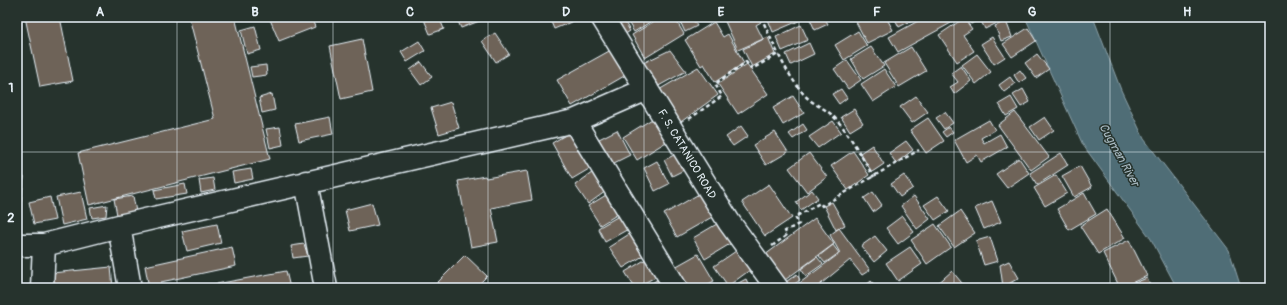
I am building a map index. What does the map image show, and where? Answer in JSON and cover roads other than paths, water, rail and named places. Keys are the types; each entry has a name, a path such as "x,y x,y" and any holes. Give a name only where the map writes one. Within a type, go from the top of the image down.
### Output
{"street":[{"name":"F. S. CATANICO ROAD","path":"602,17 729,222 777,288"},
{"path":"17,245 44,245 306,182 574,121 647,89"},
{"path":"574,121 676,288"},
{"path":"306,182 326,288"},
{"path":"119,226 130,288"},
{"path":"42,288 44,245"}],"water":[{"name":"Cugman River","path":"1025,17 1093,17 1121,90 1144,139 1229,250 1241,288 1177,288 1151,239 1083,145"}]}
